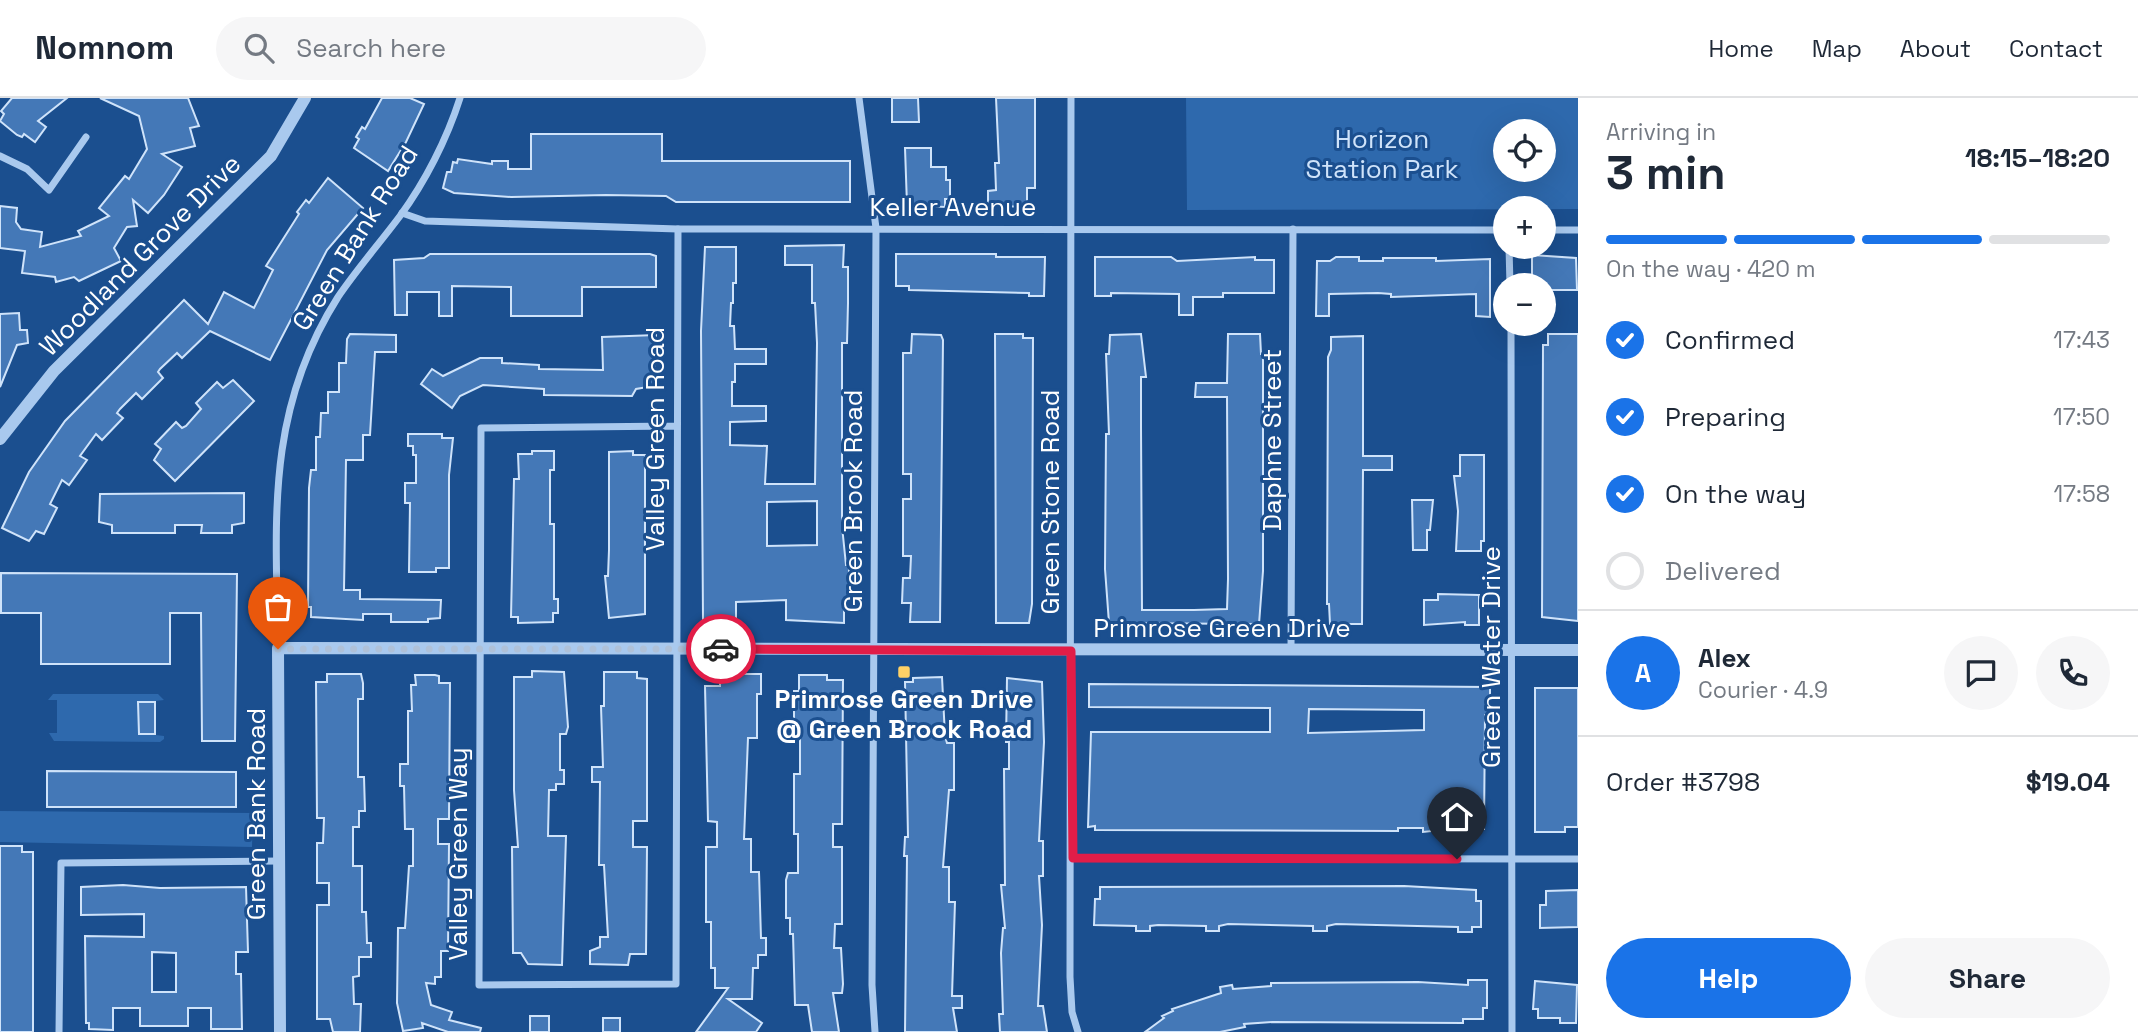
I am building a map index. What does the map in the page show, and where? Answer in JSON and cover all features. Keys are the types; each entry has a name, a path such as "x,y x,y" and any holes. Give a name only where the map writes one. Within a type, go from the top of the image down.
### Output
{"street":[{"name":"Woodland Grove Drive","path":"0,439 54,371 271,156 305,98"},
{"name":"Green Bank Road","path":"280,1032 277,472 289,411 303,369 338,298 402,213 452,123 460,98"},
{"name":"Green Brook Road","path":"859,98 876,228 872,985 875,1032"},
{"name":"Green Stone Road","path":"1071,98 1073,858 1070,977 1072,1012 1078,1032"},
{"path":"0,156 27,169 49,190 86,136"},
{"name":"Keller Avenue","path":"402,213 425,221 678,229 1493,230"},
{"name":"Valley Green Road","path":"676,649 678,229"},
{"name":"Daphne Street","path":"1292,650 1293,229"},
{"path":"1556,230 1578,230"},
{"name":"Green Water Drive","path":"1511,336 1512,1032"},
{"name":"Valley Green Way","path":"676,426 481,428 479,985 676,984 676,649"},
{"name":"Primrose Green Drive","path":"278,649 1578,650"},
{"path":"1073,858 1578,859"},
{"path":"59,1032 61,863 279,861"}],"green space":[{"name":"Horizon Station Park","path":"1186,98 1578,98 1578,209 1556,209 1556,196 1493,196 1493,209 1187,210"},
{"path":"53,694 158,694 164,700 138,703 139,733 164,736 164,739 160,742 54,741 49,733 57,733 57,700 48,700"},
{"path":"0,811 253,813 252,847 0,842"}],"building":[{"path":"12,98 67,98 38,121 46,127 35,142 24,134 22,137 17,135 0,121 4,114 1,111"},
{"path":"100,98 188,98 199,126 190,128 195,146 162,154 182,167 164,195 148,213 133,200 137,226 127,227 114,248 121,261 79,281 74,277 56,282 55,277 22,273 25,251 0,248 0,206 17,208 16,222 21,229 42,232 40,247 81,236 78,231 109,216 99,208 125,176 129,179 147,149 139,116"},
{"path":"382,98 410,98 424,104 406,142 388,171 354,148 359,139 356,137 362,127 365,129"},
{"path":"892,98 918,98 919,122 892,122"},
{"path":"996,98 1035,98 1035,188 1027,188 1027,206 1024,207 988,205 988,191 996,190 995,163 999,163"},
{"path":"531,134 662,134 662,161 850,161 850,202 676,202 666,196 606,195 511,197 454,193 443,188 447,172 451,172 453,162 457,163 458,159 492,164 492,161 508,161 508,169 531,169"},
{"path":"905,148 931,148 931,167 946,167 946,180 950,180 950,199 945,199 945,207 907,205"},
{"path":"328,178 363,208 327,250 270,360 210,331 182,358 177,353 160,369 158,372 163,378 142,399 136,393 120,409 117,413 123,418 102,440 96,434 80,456 87,460 69,485 62,480 50,504 57,508 44,534 36,531 29,541 2,528 29,472 65,421 184,300 208,324 224,292 254,308 273,270 266,266 299,214 297,212 306,200 309,203"},
{"path":"844,245 843,267 848,267 847,343 842,343 842,526 846,565 849,565 849,601 844,601 844,623 786,620 786,600 736,602 736,620 703,620 701,331 705,247 736,247 736,283 733,283 730,326 734,326 735,349 766,349 766,364 735,364 732,406 766,406 766,421 730,422 730,445 767,446 765,484 815,484 817,343 815,303 812,303 812,265 785,265 785,246","holes":["817,501 817,545 767,546 767,502"]},
{"path":"430,254 650,254 656,256 656,287 582,287 582,316 511,316 511,287 452,286 452,316 439,316 439,292 407,292 407,315 395,315 394,260 424,258"},
{"path":"896,254 1045,257 1044,296 1029,296 1029,293 909,290 909,286 896,286"},
{"path":"1095,257 1171,257 1177,261 1255,257 1255,260 1274,260 1274,293 1223,293 1223,297 1193,297 1193,315 1179,315 1179,294 1111,293 1111,296 1095,296"},
{"path":"1336,257 1359,257 1359,261 1383,261 1383,258 1436,258 1436,261 1490,259 1490,317 1476,316 1476,294 1391,297 1391,294 1378,293 1329,294 1329,316 1316,316 1317,261 1330,261"},
{"path":"1576,258 1577,290 1556,290 1556,273 1532,273 1532,259"},
{"path":"19,313 20,330 27,330 28,343 17,345 0,387 0,314"},
{"path":"350,334 396,335 396,352 375,352 370,435 363,435 363,460 346,460 344,590 360,590 360,599 441,600 440,618 428,619 428,622 391,622 391,614 363,614 363,620 311,617 311,607 308,607 309,488 311,470 316,470 316,437 320,437 321,413 328,413 328,392 339,392 339,363 346,363 347,339"},
{"path":"912,334 941,335 943,340 940,622 910,622 911,603 902,603 903,578 910,578 911,556 903,556 903,499 911,499 911,474 903,474 903,353 911,353"},
{"path":"995,334 1023,334 1023,338 1033,338 1032,604 1029,623 996,623"},
{"path":"1141,334 1146,377 1141,377 1142,610 1194,610 1227,609 1228,579 1227,397 1195,397 1196,383 1227,383 1228,334 1260,334 1263,354 1263,571 1259,624 1109,623 1105,569 1106,434 1109,434 1106,354 1109,354 1110,335"},
{"path":"1578,334 1578,621 1542,617 1543,345 1548,345 1548,336"},
{"path":"656,335 654,386 636,389 632,396 544,395 544,389 483,385 460,396 452,408 421,384 432,369 443,376 480,358 502,358 502,363 539,365 539,369 603,370 602,337"},
{"path":"1363,336 1363,456 1392,456 1392,470 1363,470 1362,624 1330,624 1327,604 1328,357 1331,337"},
{"path":"233,380 254,401 175,481 154,460 161,449 155,444 176,422 182,428 186,426 201,409 196,403 217,382 223,388"},
{"path":"408,434 442,434 442,438 453,438 449,475 449,568 436,568 436,572 409,572 410,503 405,503 405,483 416,483 416,455 413,455 413,446 408,446"},
{"path":"532,451 554,451 554,470 550,470 550,524 554,524 554,599 558,599 558,613 553,613 553,622 518,623 518,617 511,617 514,479 519,479 518,454 532,454"},
{"path":"633,451 633,455 645,455 645,614 609,618 605,576 608,576 609,550 609,452"},
{"path":"1460,455 1484,455 1484,541 1481,541 1481,551 1456,551 1458,511 1454,476 1460,476"},
{"path":"244,493 244,523 232,525 232,533 201,533 202,525 175,525 175,533 112,533 112,525 99,522 100,494"},
{"path":"1412,500 1433,500 1430,530 1427,530 1427,550 1413,550"},
{"path":"1,573 237,574 235,741 202,741 201,613 170,613 170,664 41,664 41,613 1,613"},
{"path":"1438,594 1479,595 1479,625 1465,625 1465,622 1424,625 1424,600 1438,600"},
{"path":"532,671 564,672 568,727 566,734 560,734 560,770 564,770 564,784 556,784 556,790 549,790 548,836 566,836 562,965 528,964 521,953 513,953 512,847 518,847 514,790 514,677 532,677"},
{"path":"604,672 637,672 637,678 647,679 647,821 633,821 633,847 647,847 646,954 630,954 628,965 590,964 590,951 600,947 600,937 608,937 604,865 599,865 600,782 592,782 592,767 603,767 601,706 604,706"},
{"path":"327,674 361,674 363,683 363,699 358,699 358,777 364,777 365,811 359,811 359,827 353,827 353,866 362,866 362,912 366,912 367,943 371,943 371,957 359,957 359,976 353,977 354,1004 361,1004 360,1032 333,1032 330,1019 317,1019 317,905 329,905 329,883 317,883 317,843 323,843 324,818 317,818 316,682 327,682"},
{"path":"720,674 761,674 761,694 757,694 757,738 748,738 744,839 751,839 751,872 759,872 761,938 766,938 766,955 758,955 758,968 753,968 752,999 728,999 762,1023 756,1032 696,1032 728,988 715,988 715,968 711,968 711,922 706,922 706,847 717,847 717,822 708,821 705,686 720,686"},
{"path":"415,675 435,675 439,676 439,683 450,683 449,819 438,819 438,844 449,844 448,951 441,951 441,977 435,977 435,984 426,983 431,1005 452,1012 449,1020 481,1028 480,1032 448,1032 422,1023 423,1028 403,1031 397,1003 398,928 405,928 409,866 413,866 413,829 405,829 404,786 400,786 400,764 408,764 408,711 412,711 411,685 416,685"},
{"path":"799,675 827,675 827,680 843,680 842,824 833,824 833,847 842,847 842,924 835,924 834,948 841,948 843,984 842,993 833,993 839,1032 812,1032 808,1005 795,1005 793,934 790,934 790,918 786,918 786,880 788,873 798,873 798,834 794,834 794,774 800,774 800,738 787,738 787,720 794,720 794,691 799,691"},
{"path":"942,677 945,736 947,743 954,743 954,790 949,790 943,867 949,867 949,902 955,902 952,996 962,996 962,1008 953,1008 957,1032 905,1032 907,856 904,856 905,837 908,837 905,682 913,682 913,678"},
{"path":"1007,678 1042,682 1044,742 1039,841 1043,841 1043,876 1039,876 1042,925 1038,1006 1043,1006 1047,1032 1000,1032 999,1014 1003,1014 1001,953 1005,928 1001,885 1005,885 1004,769 1009,769 1009,742 1006,742"},
{"path":"1089,684 1490,687 1490,715 1485,715 1484,829 1476,829 1476,832 1461,832 1461,828 1423,832 1423,828 1398,828 1398,831 1095,830 1095,826 1088,827 1091,732 1270,732 1270,708 1089,707","holes":["1309,709 1424,710 1424,730 1308,733"]},
{"path":"1535,688 1578,688 1578,827 1565,827 1565,832 1535,832"},
{"path":"138,702 155,702 155,734 139,734"},
{"path":"47,771 236,772 236,807 47,807"},
{"path":"0,846 22,846 22,852 33,852 33,1032 0,1032"},
{"path":"1404,886 1476,890 1476,901 1481,901 1481,927 1472,927 1472,932 1458,932 1458,927 1336,924 1327,926 1327,931 1313,931 1313,926 1228,924 1219,926 1219,931 1206,931 1206,926 1158,925 1150,926 1150,931 1136,931 1136,926 1094,925 1095,899 1100,899 1100,887"},
{"path":"81,887 246,887 248,952 236,952 236,974 241,974 242,1029 211,1029 211,1008 188,1008 188,1026 140,1026 140,1008 113,1008 113,1030 89,1029 89,1023 86,1023 85,936 144,937 144,914 81,915","holes":["152,952 176,953 176,992 152,992"]},
{"path":"1578,890 1578,927 1540,928 1540,905 1546,905 1546,891"},
{"path":"1468,980 1487,980 1487,1008 1483,1008 1483,1019 1463,1019 1463,1023 1272,1022 1244,1024 1245,1027 1220,1032 1145,1032 1164,1018 1162,1016 1173,1011 1172,1009 1221,993 1220,987 1232,985 1233,989 1271,986 1271,983 1418,982 1468,985"},
{"path":"1535,981 1577,985 1576,1023 1560,1023 1560,1018 1538,1018 1538,1009 1533,1009"},
{"path":"530,1016 549,1016 549,1032 530,1032"},
{"path":"603,1018 620,1018 620,1032 603,1032"}],"way so far":[{"path":"278,649 721,649"}],"place":[{"name":"Primrose Green Drive @ Green Brook Road","path":"904,672"}],"route":[{"path":"721,649 1071,651 1073,858 1457,859"}]}
